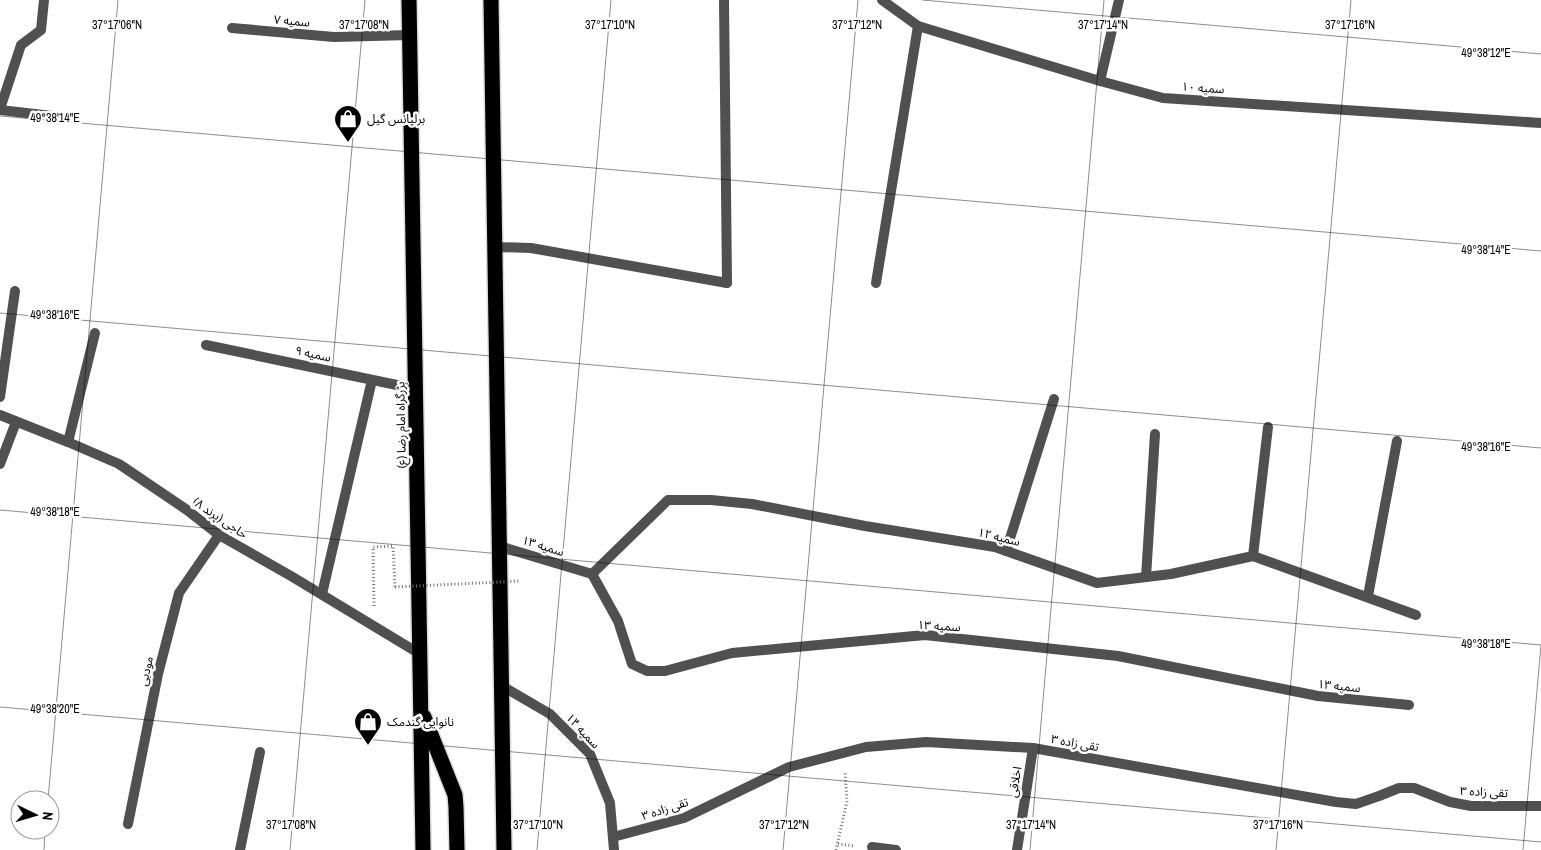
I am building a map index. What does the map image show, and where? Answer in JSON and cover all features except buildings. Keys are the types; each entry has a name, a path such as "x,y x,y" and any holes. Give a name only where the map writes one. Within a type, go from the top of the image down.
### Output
{"highway":[{"name":"بزرگراه امام رضا (ع)","path":"409,0 423,850"},
{"path":"491,0 504,850"},
{"path":"421,709 455,795 456,850"}],"street":[{"path":"44,0 41,30 20,45 0,110 61,117"},
{"path":"494,248 531,248 727,283 724,0"},
{"name":"سمیه ۱۰","path":"882,0 918,26 1163,98 1541,123"},
{"path":"1100,81 1119,0"},
{"path":"876,283 918,26"},
{"name":"سمیه ۷","path":"232,28 334,37 410,35"},
{"path":"0,397 16,291"},
{"path":"68,442 95,333"},
{"name":"سمیه ۹","path":"206,344 416,389"},
{"path":"322,594 372,380"},
{"path":"1006,551 1054,399"},
{"name":"حاجی (پرند ۸)","path":"0,415 119,464 187,510 220,536 322,594 420,654"},
{"path":"0,464 16,422"},
{"path":"1268,427 1254,556 1416,615"},
{"path":"1146,577 1154,434"},
{"path":"1368,596 1397,441"},
{"name":"سمیه ۱۲","path":"592,574 668,500 711,500 752,504 865,526 995,547 1097,583 1171,574 1254,556"},
{"name":"مودبی","path":"128,824 158,674 178,593 220,536"},
{"name":"سمیه ۱۳","path":"500,546 592,574 618,621 632,664 647,671 665,671 732,653 925,635 1118,656 1318,696 1409,705"},
{"name":"سمیه ۱۴","path":"502,686 550,714 590,754 610,802 614,850"},
{"name":"تقی زاده ۳","path":"613,837 684,818 788,767 866,747 926,742 1032,748 1336,802 1356,804 1399,788 1414,788 1450,802 1471,806 1541,806"},
{"name":"اخلاقی","path":"1017,850 1032,748"},
{"path":"240,850 260,752"},
{"path":"872,847 896,850"}],"path":[{"path":"375,626 373,547 394,546 395,587 520,580"},
{"path":"836,850 847,801 844,752"}],"place":[{"name":"برلیانس گیل","path":"348,143"},
{"name":"نانوایی گندمک","path":"368,746"}]}
